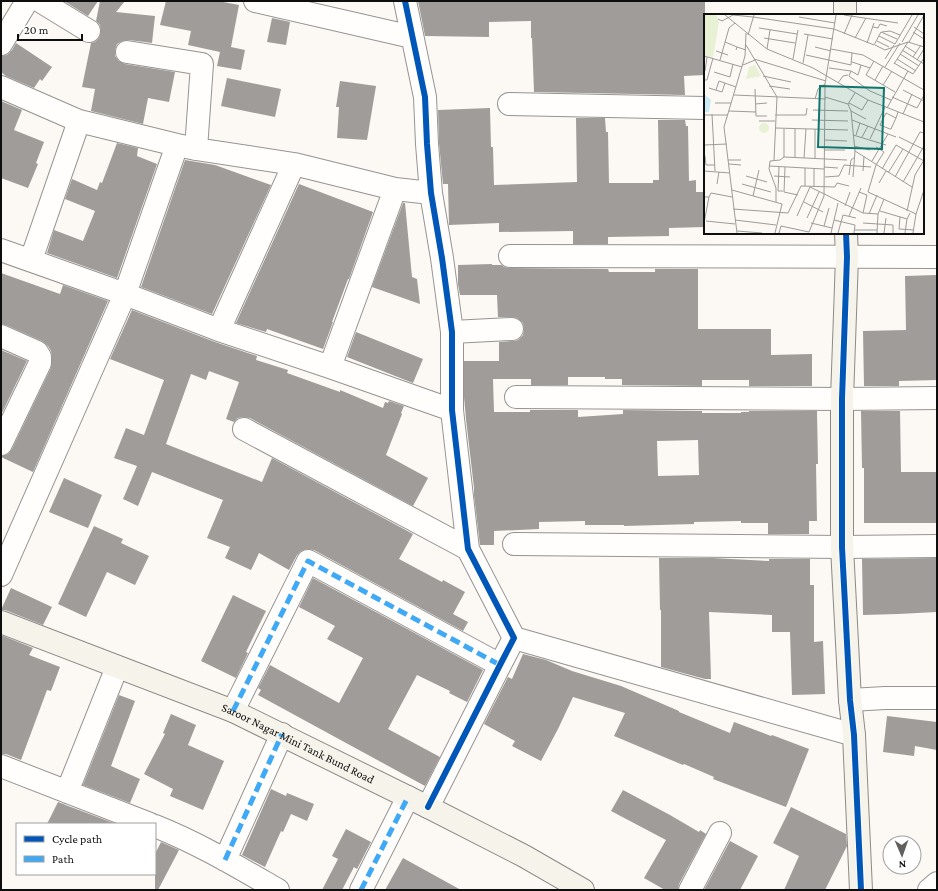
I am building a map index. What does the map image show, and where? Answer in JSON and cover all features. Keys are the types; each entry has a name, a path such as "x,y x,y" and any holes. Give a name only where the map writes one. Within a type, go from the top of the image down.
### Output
{"street":[{"path":"1,44 27,1"},
{"path":"40,1 89,31"},
{"path":"255,1 412,37"},
{"path":"404,1 425,97 427,144 432,194 452,332 452,410 468,549 514,638 854,734"},
{"path":"844,1 845,14"},
{"path":"1,575 125,294 186,147 202,64 127,52"},
{"path":"1,87 79,120 186,147 294,164 395,189 432,194"},
{"path":"509,104 704,108"},
{"path":"31,260 79,120"},
{"path":"219,330 294,164"},
{"path":"330,367 395,189"},
{"path":"846,234 842,399 842,547 850,700 854,734 861,890"},
{"path":"1,250 125,294 219,330 452,410"},
{"path":"510,256 937,257"},
{"path":"452,332 512,329"},
{"path":"1,336 36,352 40,357 40,363 1,444"},
{"path":"516,397 842,399 937,398"},
{"path":"244,429 468,549"},
{"path":"514,544 842,547 937,546"},
{"path":"233,711 308,561 500,664"},
{"name":"Saroor Nagar Mini Tank Bund Road","path":"1,622 233,711 428,806 524,856 583,890"},
{"path":"428,806 514,638"},
{"path":"67,792 117,667"},
{"path":"850,700 937,698"},
{"path":"225,860 282,734"},
{"path":"1,766 147,823"},
{"path":"361,890 408,797"},
{"path":"156,826 175,834 225,860 278,890"},
{"path":"690,890 720,833"},
{"path":"929,890 937,883"}],"building":[{"path":"64,1 98,1 88,16"},
{"path":"100,1 125,1 116,12 155,16 152,43 129,40 122,41 117,44 115,50 115,56 119,61 125,64 175,72 169,102 148,98 143,124 91,111 95,89 82,87 91,43 95,42 99,38 101,32 100,25 96,21"},
{"path":"166,1 218,1 239,5 231,47 245,50 241,70 217,66 220,52 188,45 191,31 160,25"},
{"path":"418,1 705,1 704,75 684,76 685,95 534,92 531,21 489,22 489,37 425,36"},
{"path":"272,18 290,22 286,45 267,42"},
{"path":"16,43 52,67 42,81 40,79 34,88 6,76 1,72 1,56 7,55"},
{"path":"227,78 281,89 275,117 221,106"},
{"path":"340,81 376,86 367,140 337,138 339,107 336,107"},
{"path":"1,101 22,110 14,130 44,142 36,163 38,164 28,188 1,178"},
{"path":"490,108 494,185 577,182 576,118 605,118 606,132 608,132 609,183 653,183 653,180 659,180 658,120 685,120 686,126 688,126 689,181 696,180 696,192 704,192 704,227 669,228 669,236 608,237 608,244 573,244 573,231 499,232 499,223 449,225 448,184 443,184 439,143 438,110"},
{"path":"117,143 138,148 137,156 157,164 117,278 47,253 54,230 83,241 95,211 65,199 72,179 97,190 100,182 102,183"},
{"path":"185,160 215,165 271,185 212,314 141,287"},
{"path":"299,184 373,212 323,349 267,329 266,332 236,323"},
{"path":"403,203 405,203 412,277 417,279 420,304 372,287"},
{"path":"492,264 510,268 608,269 609,272 655,272 655,269 698,269 698,329 771,329 771,355 812,354 812,386 749,386 749,380 702,380 702,386 622,385 622,379 605,379 605,377 568,377 568,385 531,385 531,379 493,379 494,412 578,410 578,417 623,414 623,410 702,411 702,413 817,411 817,521 809,521 809,534 768,534 768,523 741,523 741,521 624,526 585,525 585,521 539,522 539,529 494,531 494,545 480,545 464,397 464,361 499,361 499,342 518,340 523,335 524,329 523,323 517,318 498,317 497,295 460,295 458,284 458,265","holes":["698,440 699,475 658,476 657,441"]},
{"path":"1,273 60,294 63,285 108,301 33,472 1,456 8,454 12,449 51,368 52,357 48,346 42,341 1,324"},
{"path":"936,275 937,380 899,381 899,386 864,386 863,331 906,330 905,276"},
{"path":"132,310 215,342 257,356 256,360 288,370 287,373 340,392 340,390 383,408 385,402 388,403 389,401 404,406 386,455 428,478 413,506 250,418 238,418 234,422 226,419 239,382 209,371 206,380 191,374 166,444 262,482 272,458 413,534 399,559 442,582 443,580 465,592 453,614 468,622 463,631 314,550 307,549 301,551 297,555 289,570 259,553 251,570 225,558 230,547 207,538 223,500 152,472 138,506 123,499 137,466 114,458 126,428 144,435 164,380 110,359"},
{"path":"356,332 423,359 413,383 347,357"},
{"path":"1,350 27,361 1,415"},
{"path":"861,411 900,411 901,472 937,472 937,523 864,523 864,468 862,468"},
{"path":"64,478 102,495 88,528 49,512"},
{"path":"94,526 123,539 121,543 149,556 135,585 107,572 86,617 58,604"},
{"path":"659,558 713,558 769,561 769,559 810,559 810,585 814,585 814,642 823,641 825,694 792,695 790,632 772,632 772,615 709,612 711,679 705,679 661,667"},
{"path":"937,558 937,612 863,615 862,559"},
{"path":"313,578 483,670 467,702 449,693 450,691 417,675 388,729 440,757 425,786 258,695 261,690 258,688 270,665 339,703 363,658 327,639 335,626 299,607"},
{"path":"11,588 52,607 43,625 5,610 1,610"},
{"path":"233,595 266,611 246,652 248,653 236,678 201,661"},
{"path":"1,635 33,648 29,655 60,667 51,691 47,690 21,760 6,754 1,754"},
{"path":"523,654 546,660 572,671 621,686 730,733 734,722 809,749 786,807 713,779 714,777 614,736 625,713 573,697 541,761 512,746 515,741 484,724 508,677 512,679"},
{"path":"119,695 135,701 111,766 140,779 130,803 83,785"},
{"path":"171,714 196,725 188,745 224,761 203,810 170,796 173,789 144,774 165,734 163,733"},
{"path":"887,716 937,722 937,750 915,746 914,756 883,752"},
{"path":"271,789 286,796 287,793 314,804 307,821 291,814 283,832 281,831 265,867 242,855"},
{"path":"623,790 699,832 700,830 706,834 679,884 678,890 665,890 644,878 666,840 611,811"},
{"path":"58,802 113,823 48,823"},
{"path":"791,807 846,834 847,846 825,890 784,890 799,856 773,843"},
{"path":"346,829 371,842 357,869 354,867 342,890 322,890 338,859 332,856"},
{"path":"730,841 758,856 740,890 704,890"},
{"path":"161,842 179,850 158,890 155,890 156,852"},
{"path":"403,858 461,890 385,890"}],"marked path":[{"path":"233,711 308,561 500,665"},
{"path":"225,860 282,734"},
{"path":"361,890 408,797"}],"cycle path":[{"path":"405,1 425,97 431,193 452,332 452,410 468,549 514,638 428,807"},
{"path":"846,234 847,257 842,399 842,547 850,700 854,735 861,890"}]}
